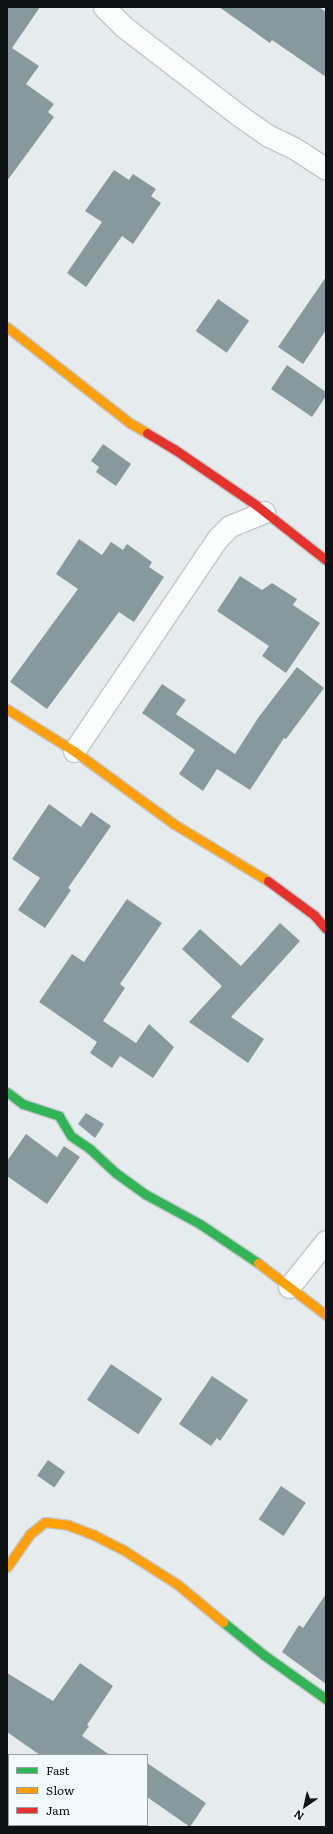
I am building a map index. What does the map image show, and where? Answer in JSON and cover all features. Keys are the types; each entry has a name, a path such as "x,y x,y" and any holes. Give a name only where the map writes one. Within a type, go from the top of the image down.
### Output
{"street":[{"path":"104,7 124,26 240,116 269,136 294,148 326,169"},
{"path":"7,327 130,423 174,449 264,512 326,560"},
{"path":"74,751 217,539 230,526 264,512"},
{"path":"7,709 74,751 174,824 281,889 314,915 326,929"},
{"path":"7,1092 23,1104 59,1116 71,1136 90,1149 116,1173 145,1194 200,1224 274,1274 326,1315"},
{"path":"289,1287 326,1241"},
{"path":"7,1567 30,1534 45,1522 68,1525 94,1535 122,1549 176,1584 264,1655 326,1700"}],"building":[{"path":"7,7 40,7 12,48 39,66 26,84 54,104 48,112 54,117 7,181"},
{"path":"219,7 319,7 326,12 326,77 272,40 270,43"},
{"path":"114,170 129,180 133,174 156,189 151,196 161,203 133,244 122,236 86,287 67,273 102,222 85,211"},
{"path":"326,277 326,330 303,364 278,347"},
{"path":"218,299 249,321 227,353 196,331"},
{"path":"287,365 326,392 326,396 312,417 271,389"},
{"path":"103,444 131,464 116,486 96,472 99,467 91,461"},
{"path":"79,539 102,555 111,542 123,550 127,544 152,562 149,567 164,577 134,622 119,612 47,709 10,682 78,589 56,574"},
{"path":"240,576 262,590 272,583 297,599 293,605 320,623 286,673 262,656 269,646 217,611"},
{"path":"297,667 324,688 286,739 284,738 250,790 217,769 203,791 179,774 195,750 142,713 162,684 186,700 176,714 235,754 258,718"},
{"path":"49,804 81,827 91,812 111,826 68,888 71,890 45,928 18,910 40,878 12,859"},
{"path":"127,899 162,923 120,984 125,988 103,1021 136,1043 149,1024 174,1047 153,1078 120,1056 112,1068 90,1053 97,1042 39,1002 72,954 84,962"},
{"path":"280,923 300,941 231,1017 264,1039 248,1063 189,1022 222,986 182,949 200,929 241,966"},
{"path":"86,1113 104,1124 95,1138 78,1124"},
{"path":"26,1134 57,1157 64,1146 80,1157 47,1204 7,1176 7,1161"},
{"path":"111,1364 162,1399 138,1434 87,1400"},
{"path":"212,1376 248,1400 220,1441 217,1438 211,1446 179,1424"},
{"path":"48,1460 65,1472 54,1488 37,1476"},
{"path":"281,1486 306,1503 284,1536 259,1519"},
{"path":"326,1594 326,1684 282,1652 299,1625 303,1628"},
{"path":"80,1663 113,1686 87,1725 89,1726 82,1736 109,1754 39,1754 7,1732 7,1673 53,1701"},
{"path":"148,1764 206,1803 190,1827 148,1798"}],"traffic: fast":[{"path":"7,1092 23,1104 59,1116 71,1136 90,1149 116,1173 145,1194 200,1224 258,1263"},
{"path":"223,1622 264,1655 326,1699"}],"traffic: slow":[{"path":"7,327 130,423 147,433"},
{"path":"7,709 74,751 174,824 268,881"},
{"path":"258,1263 326,1315"},
{"path":"7,1567 30,1534 45,1522 68,1525 94,1535 122,1549 177,1584 223,1622"}],"traffic: jam":[{"path":"147,433 174,449 256,505 326,560"},
{"path":"268,881 314,915 326,929"}]}
